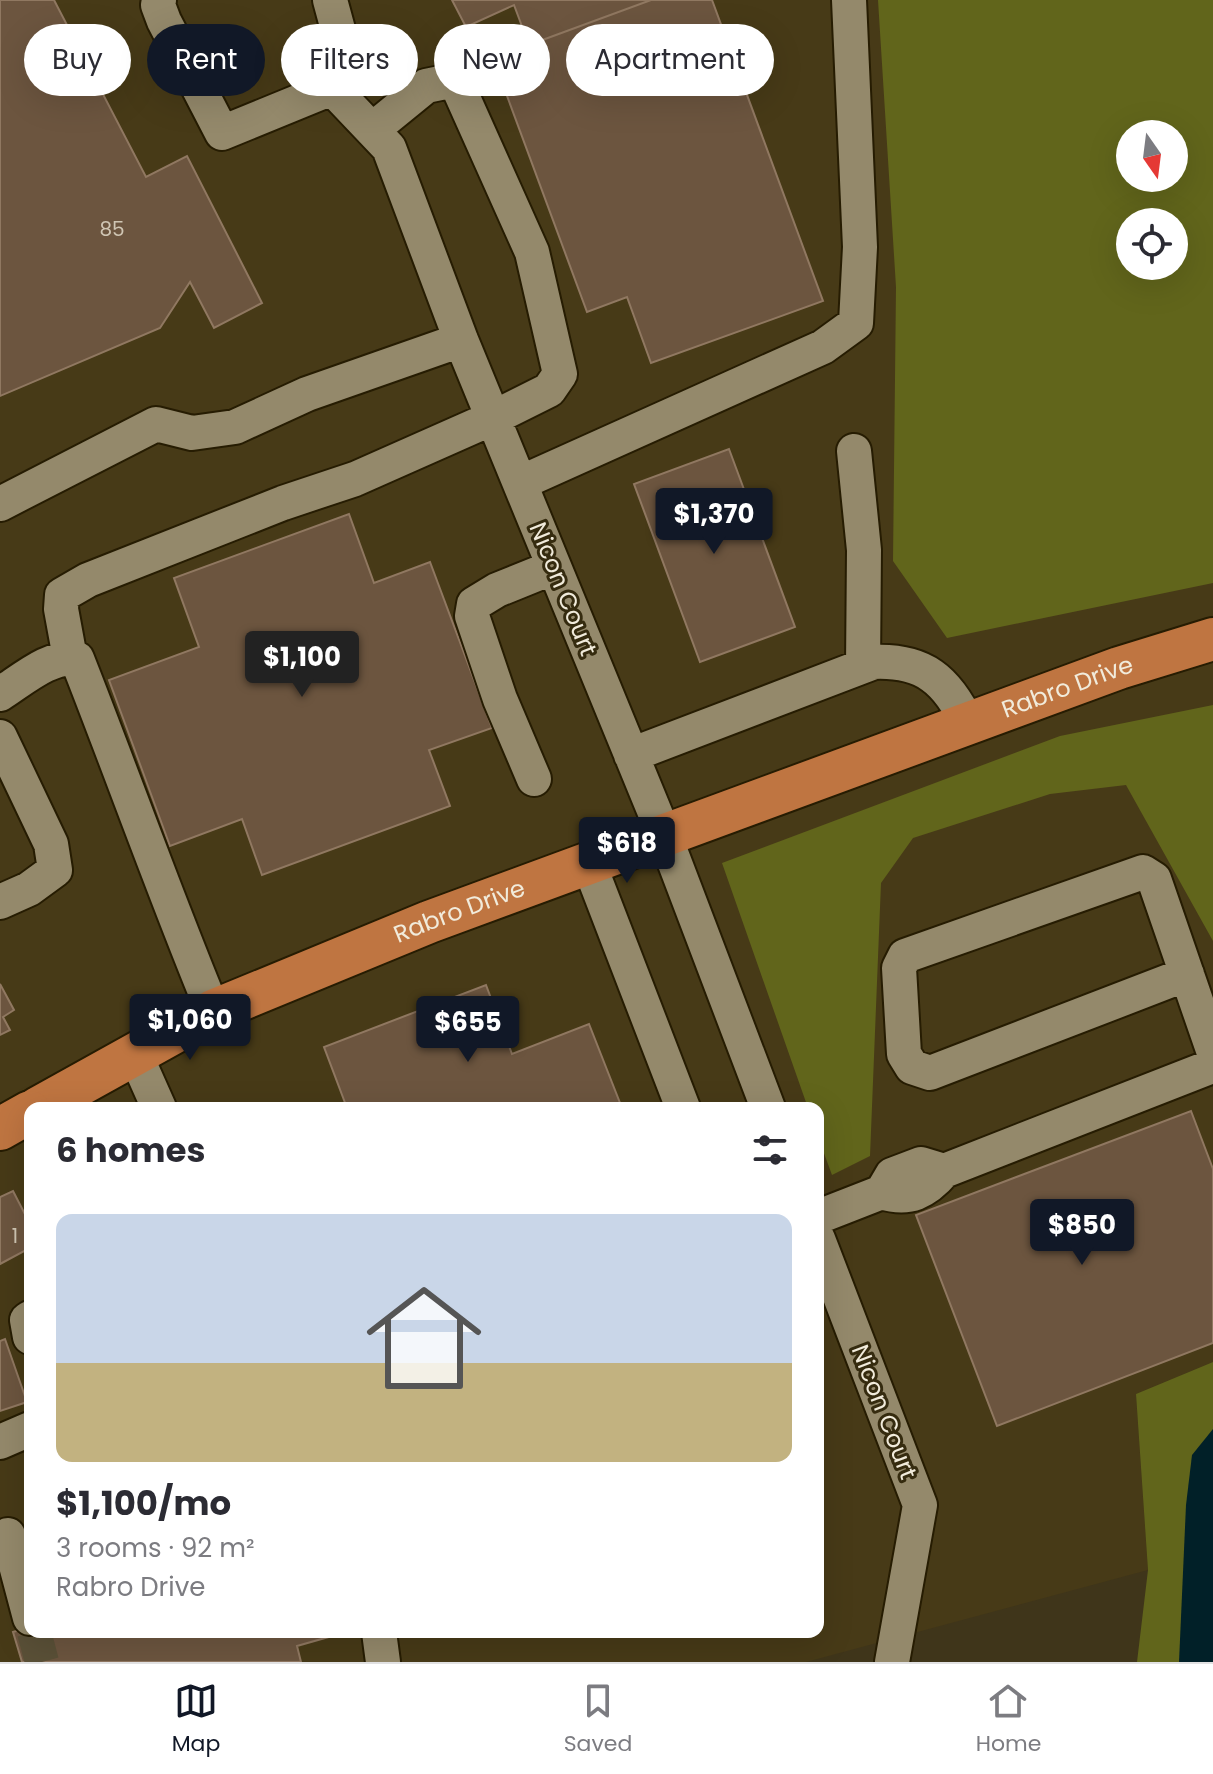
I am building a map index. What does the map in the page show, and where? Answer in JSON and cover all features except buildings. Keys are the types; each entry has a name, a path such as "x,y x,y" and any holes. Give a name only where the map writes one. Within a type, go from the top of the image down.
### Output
{"main road":[{"name":"Rabro Drive","path":"49,1102 213,1011 429,922 1119,668 1213,639"},
{"path":"0,1129 24,1115"}],"street":[{"path":"159,0 164,21 222,133 312,96"},
{"path":"330,0 336,24"},
{"path":"520,483 823,347 856,323 860,247 849,0"},
{"path":"70,658 61,609 62,595 88,580 283,503 355,479 495,417 549,390 560,374 532,252 455,80 426,86 372,130"},
{"name":"Nicon Court","path":"340,96 389,148 461,340 665,837 766,1102"},
{"path":"0,504 156,424 192,433 235,427 307,394 461,340"},
{"path":"854,451 864,550 863,666"},
{"path":"534,779 500,699 472,616 474,604 497,590 554,567"},
{"path":"0,694 46,665 77,659 165,894 213,1011"},
{"path":"631,755 874,662 901,662 925,670 957,702 968,724"},
{"path":"0,737 51,844 55,870 29,889 0,902"},
{"path":"589,864 681,1102"},
{"path":"1187,974 930,1073 912,1067 904,1054 899,968 905,956 1143,872 1154,879 1187,974 1213,1050"},
{"path":"135,1054 156,1102"},
{"path":"824,1215 882,1192 900,1198 931,1187 944,1171 1210,1067 1213,1063"},
{"name":"Nicon Court","path":"824,1255 920,1505 892,1662"},
{"path":"0,1442 24,1432"},
{"path":"13,1534 24,1588"},
{"path":"380,1638 383,1662"}],"shaded area":[{"path":"0,0 1213,0 1213,1362 1136,1394 1148,1570 806,1662 0,1662"},
{"path":"878,0 1213,0 1213,583 947,638 893,561 896,287"},
{"path":"1213,705 1213,941 1126,785 1050,794 913,838 881,883 870,1156 832,1175 824,1153 824,1102 806,1102 722,863 1060,736"},
{"path":"1213,1362 1213,1662 1137,1662 1148,1570 1136,1394"}],"water":[{"path":"1213,1429 1213,1662 1179,1662 1186,1505 1192,1455"}],"tunnel":[{"path":"36,1638 42,1662"}]}
